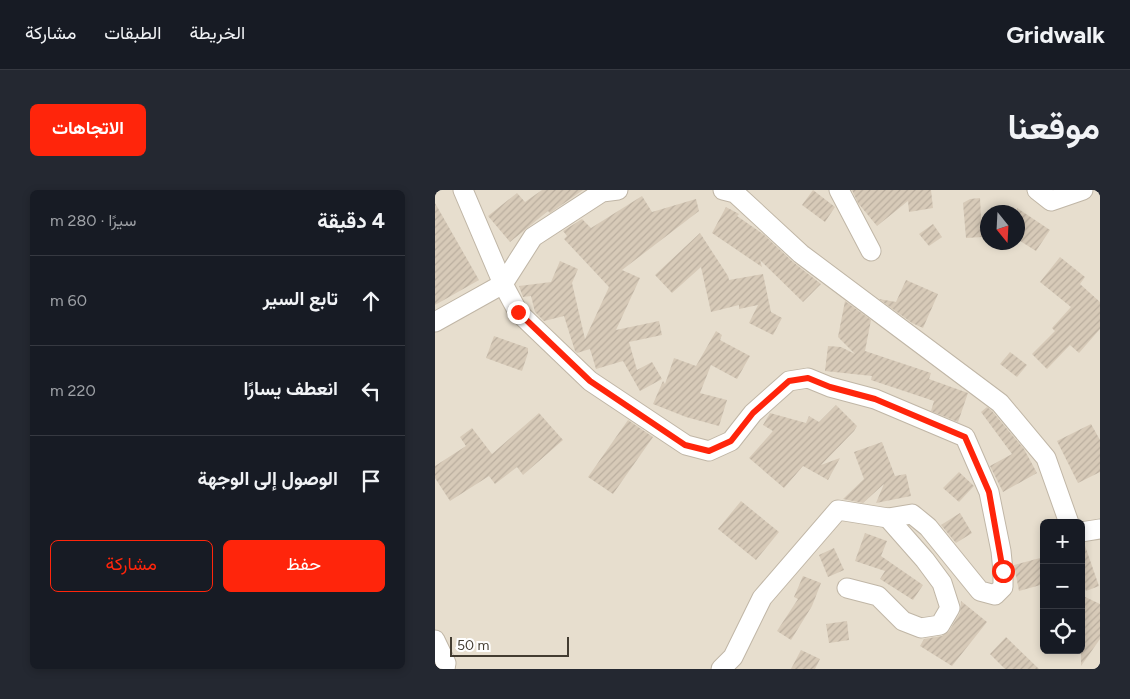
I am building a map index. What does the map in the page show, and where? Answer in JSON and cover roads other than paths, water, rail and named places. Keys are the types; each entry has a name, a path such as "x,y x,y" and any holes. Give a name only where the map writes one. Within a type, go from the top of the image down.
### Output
{"street":[{"path":"463,190 503,284 518,312 590,381 685,445 709,451 731,441 753,413 789,381 808,378 830,387 875,399 965,437 989,492 1001,550 1003,587 995,595 980,591 928,527 912,514 888,518 838,510 762,598 733,657 721,669"},
{"path":"435,322 503,284 533,237 603,192 618,190"},
{"path":"723,190 735,193 801,254 1000,403 1046,458 1068,519"},
{"path":"839,190 871,251"},
{"path":"1037,190 1051,201 1083,190"},
{"path":"847,588 878,596 903,621 921,628 940,624 950,608 942,584 925,560 888,518"},
{"path":"1085,531 1100,529"},
{"path":"435,640 446,663 445,669"}]}
